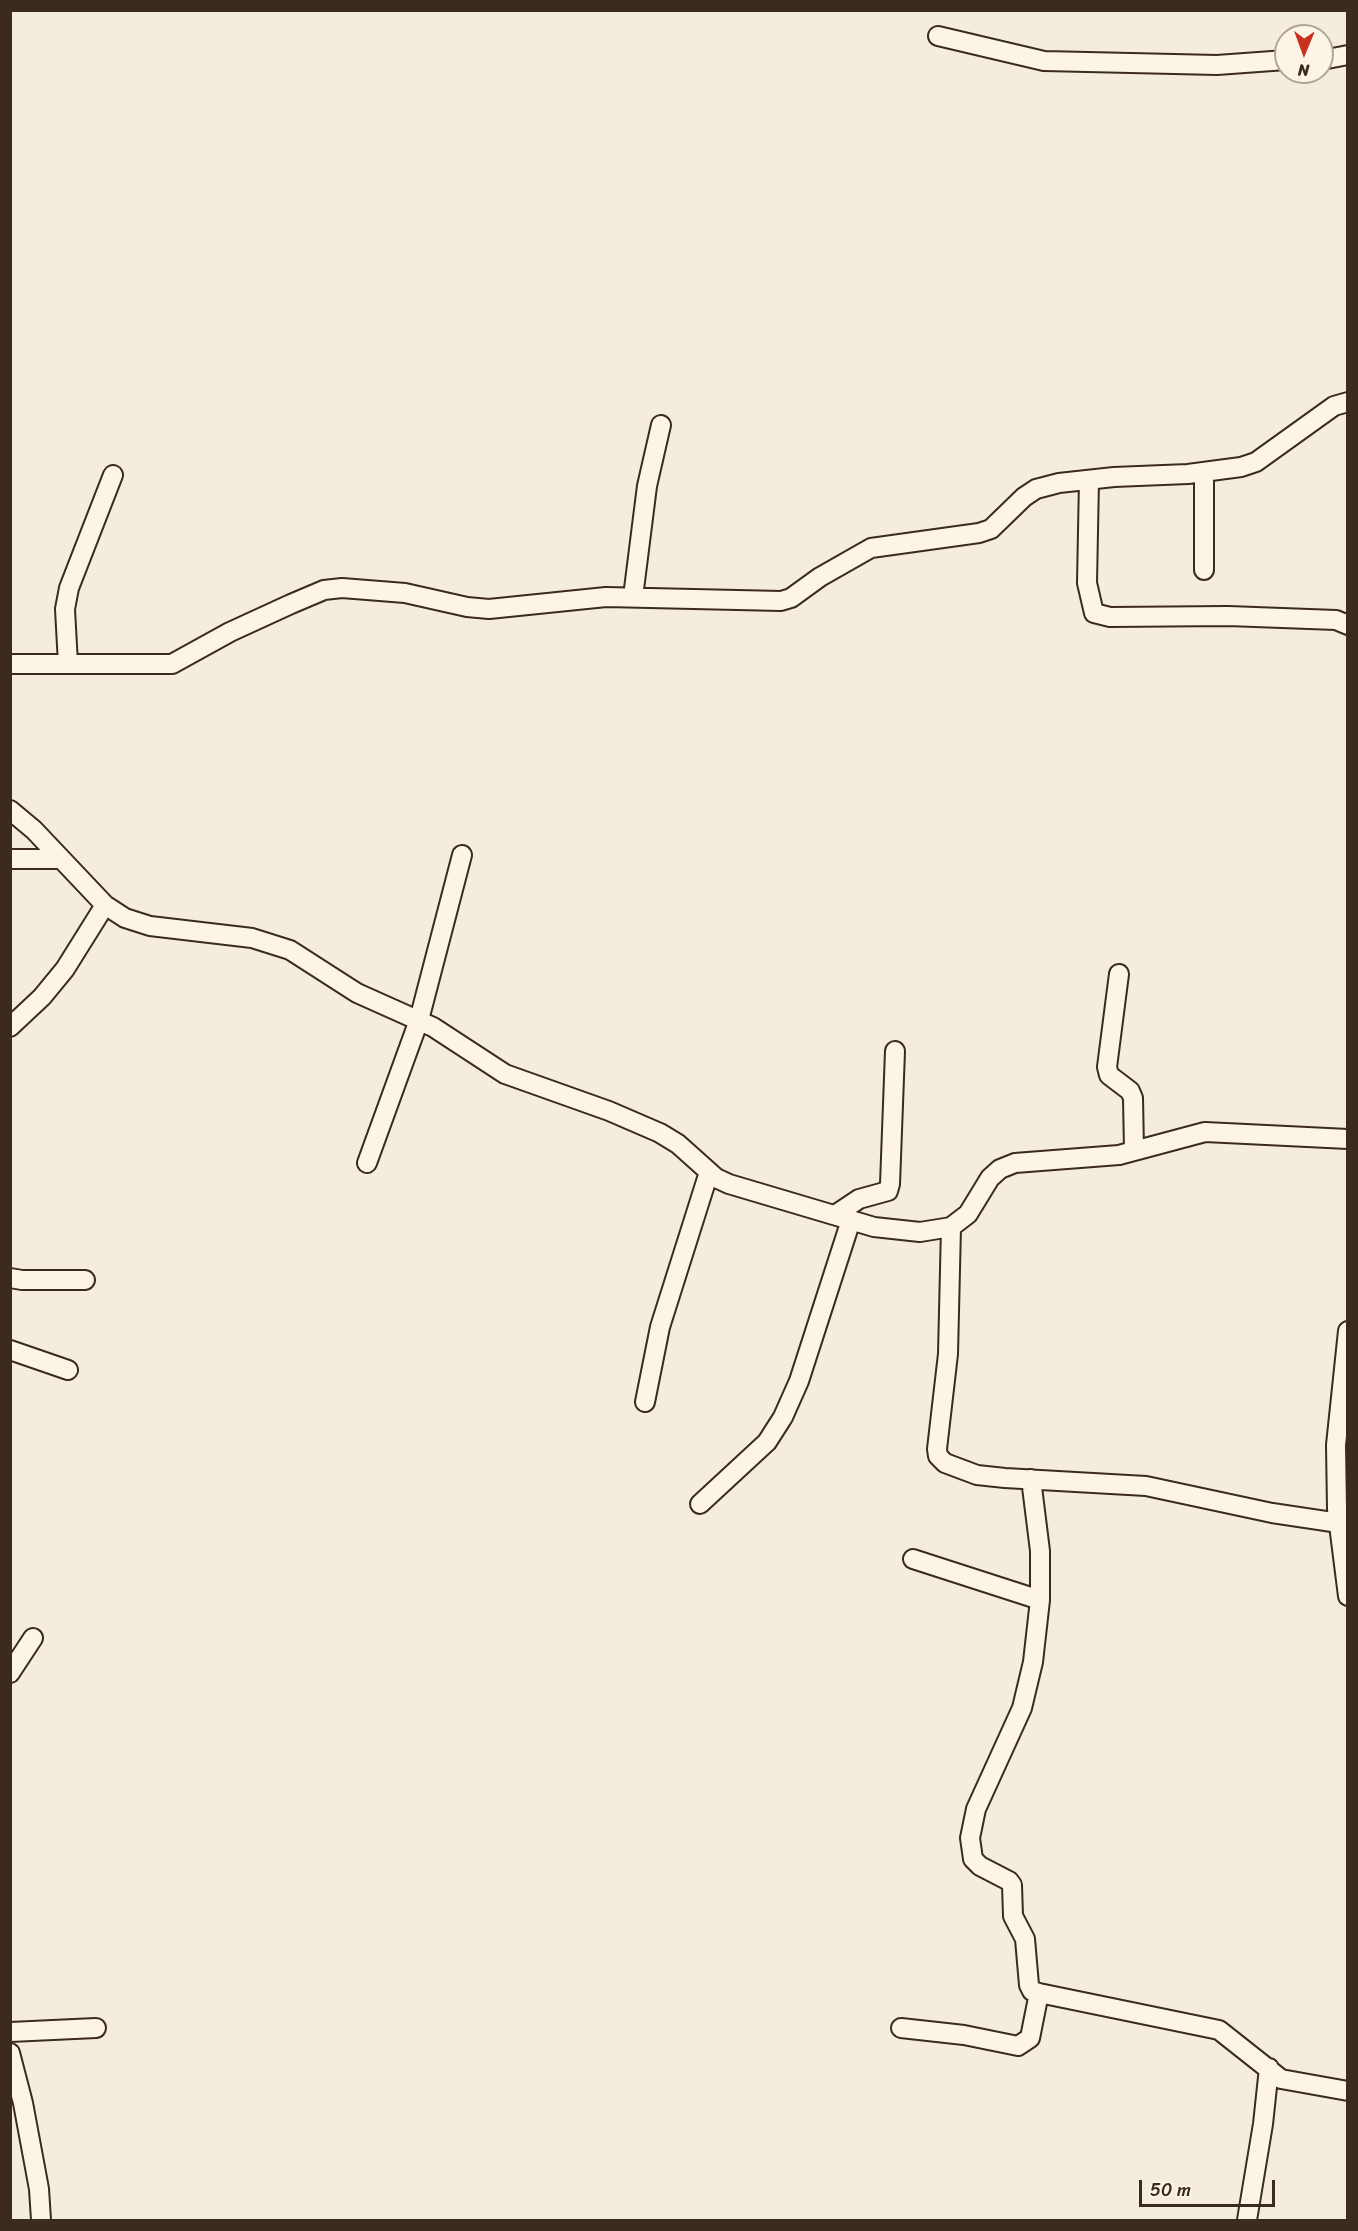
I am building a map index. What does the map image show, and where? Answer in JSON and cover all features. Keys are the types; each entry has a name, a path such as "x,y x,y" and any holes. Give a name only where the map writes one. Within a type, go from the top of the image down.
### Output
{"street":[{"path":"938,36 1044,61 1217,65 1274,61"},
{"path":"10,664 172,664 230,632 291,604 324,590 342,588 405,593 467,607 489,609 606,597 781,601 791,598 826,573 871,548 979,533 991,529 1024,497 1036,489 1089,480 1204,472 1241,467 1256,462 1323,413 1347,402"},
{"path":"633,597 647,486 662,425"},
{"path":"1204,472 1204,570"},
{"path":"68,664 65,609 69,588 113,475"},
{"path":"1089,480 1087,583 1094,613 1110,617 1228,616 1335,620 1347,625"},
{"path":"10,810 105,905 125,918 150,926 252,938 290,950 357,993 419,1020 511,1077 609,1111 660,1133 678,1144 709,1172 729,1184 843,1218 902,1232 920,1232 951,1227 968,1214 990,1178 1008,1166 1027,1161 1097,1158 1205,1132 1347,1139"},
{"path":"366,1163 419,1020 462,855"},
{"path":"10,859 61,859"},
{"path":"10,1027 42,997 65,969 105,905"},
{"path":"1119,974 1107,1067 1109,1075 1130,1091 1134,1150"},
{"path":"700,1504 767,1442 779,1425 799,1381 843,1218 860,1199 888,1191 895,1051"},
{"path":"645,1401 660,1326 709,1172"},
{"path":"951,1227 948,1354 938,1456 945,1464 977,1475 1146,1486 1272,1514 1339,1523"},
{"path":"10,1278 22,1281 85,1280"},
{"path":"1347,1331 1339,1523 1347,1596"},
{"path":"10,1350 68,1370"},
{"path":"1031,1479 1040,1533 1040,1600 1033,1662 1022,1708 976,1809 970,1838 974,1859 980,1866 1010,1881 1012,1885 1012,1916 1025,1938 1029,1985 1032,1990 1039,1993 1219,2030 1227,2034 1251,2057 1281,2079 1347,2091"},
{"path":"913,1559 1040,1600"},
{"path":"10,1673 33,1638"},
{"path":"901,2028 964,2035 1018,2046 1030,2037 1039,1993"},
{"path":"10,2032 96,2028"},
{"path":"10,2053 24,2103 39,2189 41,2220"},
{"path":"1247,2220 1263,2124 1269,2068"}]}
